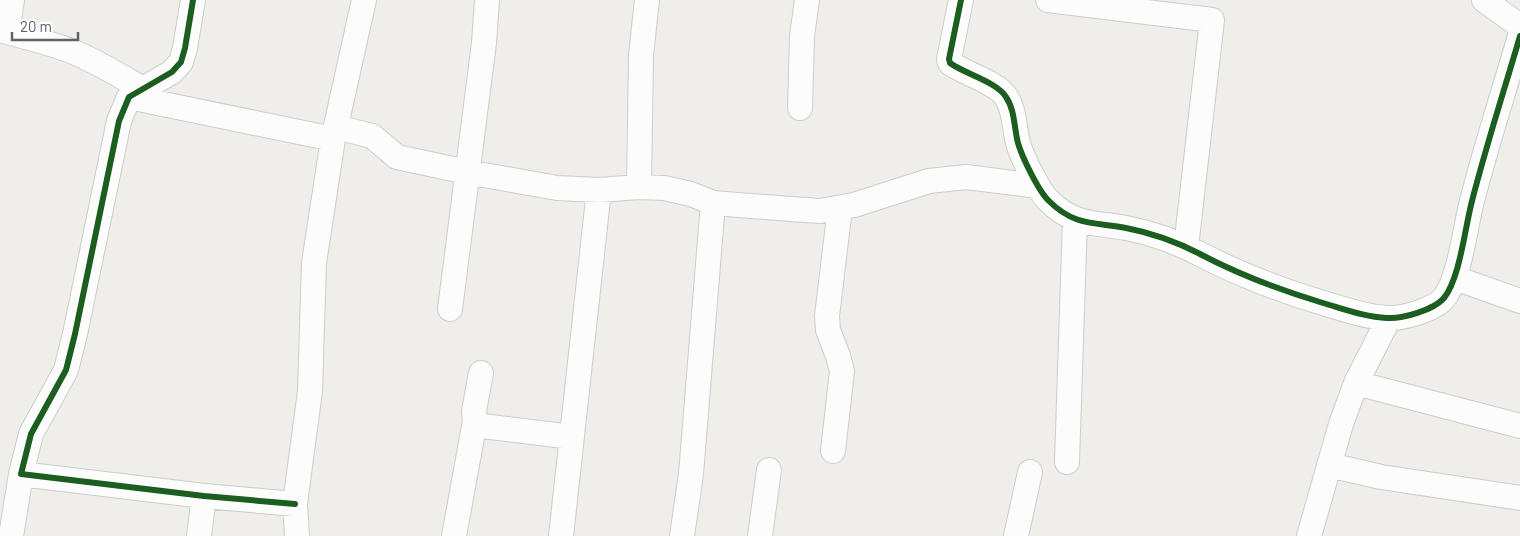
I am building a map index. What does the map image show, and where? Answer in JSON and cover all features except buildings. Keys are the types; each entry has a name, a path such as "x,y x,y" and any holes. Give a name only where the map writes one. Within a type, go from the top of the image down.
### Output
{"street":[{"path":"12,0 4,31 50,43 94,61 136,93 334,133 372,136 397,157 467,172 557,188 599,190 639,187 664,188 691,194 713,203 820,211 854,205 930,181 966,176 1038,186"},
{"path":"11,536 8,509 21,474 32,434 66,370 119,121 136,93 172,72 181,62 193,0"},
{"path":"296,536 295,504 310,392 314,263 334,133 364,0"},
{"path":"450,309 484,43 487,0"},
{"path":"639,187 641,55 648,0"},
{"path":"800,108 802,36 807,0"},
{"path":"961,0 949,61 952,65 1001,90 1007,98 1012,110 1018,145 1026,164 1047,200 1059,210 1075,220 1126,228 1159,236 1186,247 1244,276 1278,289 1356,313 1389,318 1420,313 1443,299 1455,278 1472,201 1520,36"},
{"path":"1048,0 1212,20 1186,247"},
{"path":"1484,0 1520,26"},
{"path":"561,536 599,190"},
{"path":"682,536 691,474 713,203"},
{"path":"833,451 842,371 828,330 827,316 840,208"},
{"path":"1067,462 1075,220"},
{"path":"1455,278 1520,301"},
{"path":"1309,536 1341,424 1356,384 1389,318"},
{"path":"454,536 482,373"},
{"path":"1356,384 1520,426"},
{"path":"475,421 482,426 494,428 572,437"},
{"path":"1329,465 1381,477 1520,498"},
{"path":"760,536 769,470"},
{"path":"1016,536 1030,472"},
{"path":"21,474 204,496 295,504"},
{"path":"199,536 204,496"}],"cycle path":[{"path":"193,0 181,62 172,72 129,97 119,121 66,370 31,434 21,474 204,496 295,504"},
{"path":"961,0 949,59 950,63 996,87 1006,97 1013,113 1018,143 1027,165 1045,196 1058,209 1067,215 1085,222 1126,228 1164,238 1260,282 1291,293 1355,312 1387,318 1426,310 1444,298 1450,289 1458,265 1483,160 1520,36"}]}
